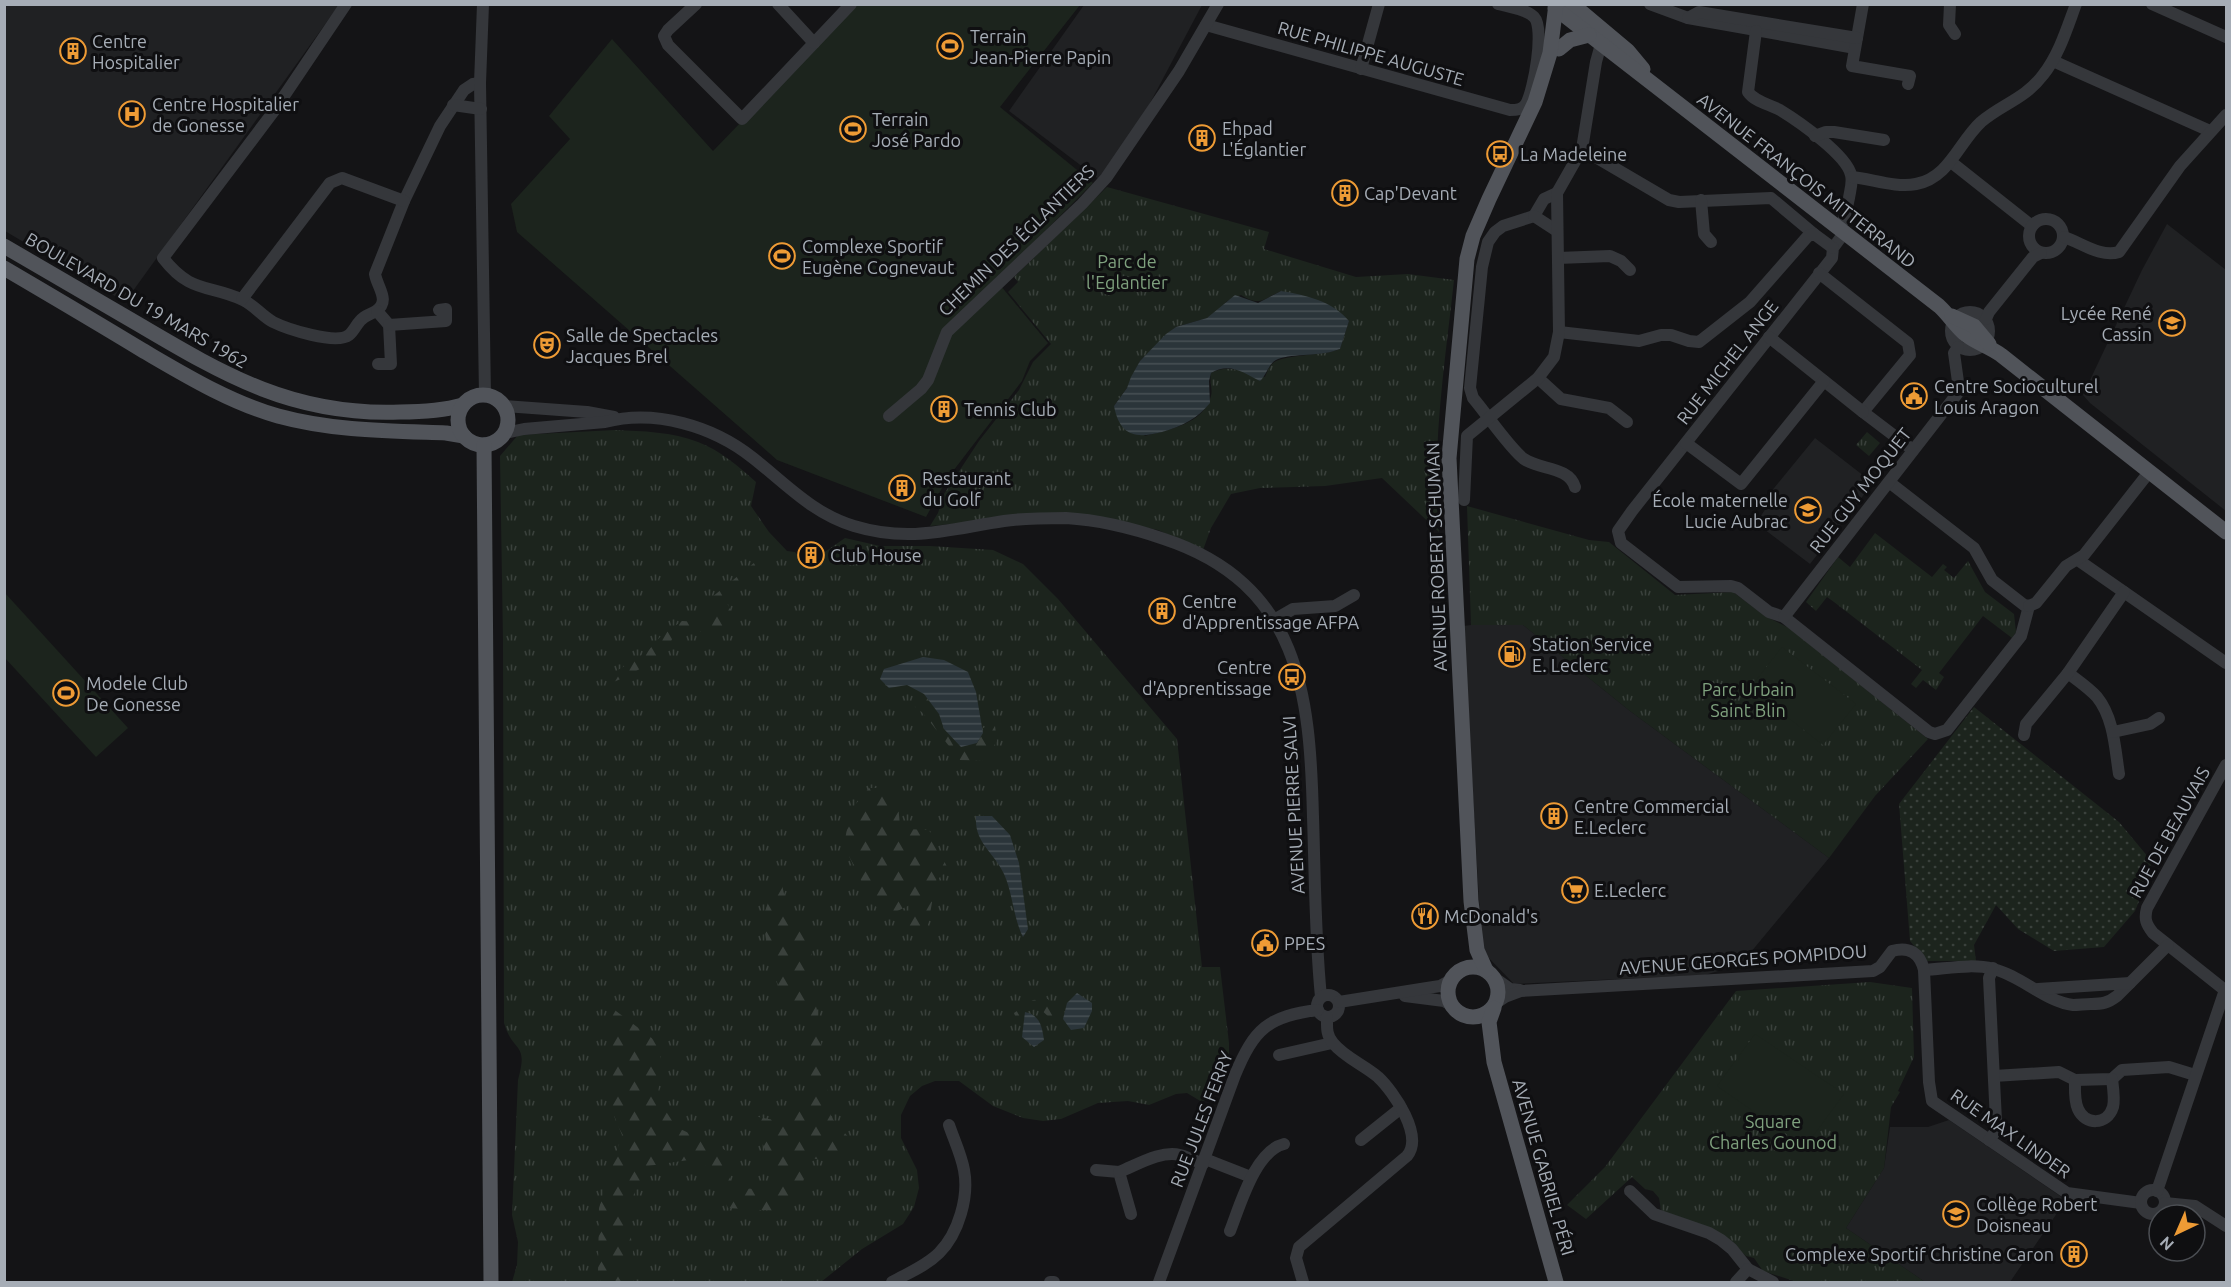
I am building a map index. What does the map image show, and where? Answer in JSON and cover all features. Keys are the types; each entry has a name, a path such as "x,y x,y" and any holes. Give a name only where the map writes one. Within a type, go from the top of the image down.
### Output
{"main road":[{"name":"AVENUE FRANÇOIS MITTERRAND","path":"1560,7 1653,84 1949,315 1966,334 1988,344 2150,471"},
{"name":"AVENUE ROBERT SCHUMAN","path":"1489,199 1538,115 1551,80 1559,49 1560,7"},
{"name":"AVENUE ROBERT SCHUMAN","path":"1455,975 1470,957 1472,918 1449,458 1467,259 1473,236 1489,199 1535,102 1548,60 1560,7"},
{"path":"1559,49 1570,40 1599,38"},
{"name":"BOULEVARD DU 19 MARS 1962","path":"4,246 196,359 238,381 269,393 302,403 351,411 390,413 445,410 463,405"},
{"path":"4,268 174,368 246,405 326,427 446,433 464,436"},
{"path":"485,395 493,397 504,406 508,414 508,425 506,433 500,440 484,445 470,441 464,436 458,421 463,405 477,396 485,395"},
{"path":"484,445 491,1282"},
{"path":"2150,471 2226,532"},
{"path":"2170,486 2226,521"},
{"name":"AVENUE ROBERT SCHUMAN","path":"1472,918 1477,950 1490,974"},
{"path":"1477,967 1490,974 1498,986 1499,994 1495,1006 1482,1016 1468,1017 1460,1014 1451,1005 1448,994 1455,975 1477,967"},
{"name":"AVENUE GABRIEL PÉRI","path":"1495,1006 1489,1022 1494,1062 1556,1282"},
{"name":"AVENUE GABRIEL PÉRI","path":"1468,1017 1477,1025 1494,1062"}],"street":[{"path":"346,4 274,111 163,258 187,282 242,299 287,328 330,338 348,336 358,322 381,306 383,295 376,282 375,274 404,201 435,135 464,90 473,84 480,83"},
{"path":"483,4 480,83 485,395"},
{"path":"696,4 664,36 668,45 742,119 851,4"},
{"path":"778,4 814,43"},
{"name":"CHEMIN DES ÉGLANTIERS","path":"890,416 928,380 947,332 1082,204 1106,178 1179,71 1218,4"},
{"path":"1360,69 1379,4"},
{"name":"RUE PHILIPPE AUGUSTE","path":"1206,25 1510,111 1518,110 1525,105 1536,77 1538,24 1531,15 1498,4"},
{"path":"1650,4 1688,18 1756,31 1856,43"},
{"path":"1863,4 1852,66 1910,76 1908,84"},
{"path":"1950,4 1947,16 1949,25 1955,34"},
{"path":"1756,31 1748,92 1756,100 1778,109 1843,158 1852,177 1904,185 1916,184 1935,176 1951,162 1979,124 2035,86 2053,61 2076,4"},
{"path":"2152,4 2226,37"},
{"path":"1688,18 1699,12 1856,43"},
{"path":"1464,500 1467,436 1538,378 1554,357 1559,332 1557,193 1582,149 1599,38"},
{"path":"2053,61 2210,131"},
{"path":"453,105 481,109"},
{"path":"2064,237 2102,253 2119,252 2174,174 2226,115"},
{"path":"1815,136 1834,132 1884,140"},
{"path":"1582,149 1669,200 1679,202 1770,198 1833,248"},
{"path":"1951,162 2032,226"},
{"name":"RUE MICHEL ANGE","path":"1852,177 1846,214 1833,248 1832,258 1632,511 1618,531 1621,543 1678,587 1731,586 1738,588 1768,612 1784,617 1929,732 1935,734 1947,730 2021,636 2029,606"},
{"path":"242,299 334,180 342,178 404,201"},
{"path":"1557,193 1544,199 1534,216 1503,226 1488,242 1484,253 1470,388 1473,398 1523,459 1567,474 1573,480 1575,487"},
{"path":"1701,200 1704,234 1711,242"},
{"path":"1534,216 1557,231"},
{"path":"1949,315 1965,312 1981,316 1989,312 2033,257 2036,249 2029,234 2032,226 2039,220 2050,219 2061,226 2064,237 2058,249 2053,253 2036,249"},
{"path":"1559,332 1639,341 1661,335 1671,335 1699,342 1750,302 1808,236 1814,234"},
{"path":"1558,258 1610,256 1621,261 1630,270"},
{"path":"1819,273 1908,342 1910,355 1863,412"},
{"path":"389,325 446,321 446,309 439,309"},
{"path":"377,310 389,325 391,364 378,363"},
{"name":"RUE GUY MOQUET","path":"1784,617 1957,394 1959,389 1954,353 1958,347 1951,334 1949,315"},
{"path":"1958,347 1972,350 1988,344 1989,328 1981,316"},
{"path":"1769,337 1913,450"},
{"path":"1538,378 1561,399 1609,408 1627,422"},
{"path":"1686,443 1741,484 1824,381"},
{"name":"AVENUE PIERRE SALVI","path":"504,406 587,412 618,418 665,420 705,429 741,449 800,498 826,515 852,526 882,533 921,534 1008,520 1037,518 1110,523 1194,550 1231,573 1248,588 1274,620 1295,663 1303,692 1309,727 1321,997"},
{"name":"AVENUE PIERRE SALVI","path":"506,433 618,418"},
{"path":"1889,482 1974,548 1992,580 2024,605 2029,606 2036,603 2066,566 2084,555 2150,471"},
{"path":"2078,560 2226,663"},
{"path":"2024,735 2026,724 2068,672 2124,592"},
{"path":"1274,620 1293,609 1335,606 1354,595"},
{"path":"2068,672 2098,698 2104,708 2113,732 2119,774"},
{"path":"2113,732 2150,724 2159,718"},
{"name":"RUE DE BEAUVAIS","path":"2168,945 2146,925 2147,908 2226,765"},
{"path":"1924,970 1977,966 1993,968 2072,1005 2099,1004 2109,1002 2168,945 2226,990 2157,1191"},
{"name":"AVENUE GEORGES POMPIDOU","path":"1495,1006 1504,997 1521,991 1873,970 1880,967 1892,951 1900,949 1909,950 1918,955 1924,970"},
{"path":"1989,1140 1995,1132 1996,1121 1989,978 1993,968"},
{"name":"RUE MAX LINDER","path":"1924,970 1929,1082 1932,1101 2067,1193 2141,1203"},
{"name":"AVENUE GEORGES POMPIDOU","path":"1490,974 1510,988 1521,991"},
{"path":"1303,1282 1296,1258 1299,1247 1410,1152 1412,1138 1401,1108 1379,1078 1332,1042 1326,1031 1323,1013 1317,1003 1321,997 1331,995 1339,1002 1440,986 1455,975"},
{"path":"2037,989 2130,983"},
{"path":"1392,995 1438,1000 1451,1005"},
{"path":"1323,1013 1337,1012 1339,1002"},
{"name":"RUE JULES FERRY","path":"1159,1282 1235,1075 1250,1043 1271,1022 1286,1015 1323,1013"},
{"path":"1279,1055 1332,1042"},
{"path":"1994,1076 2060,1072 2075,1080 2112,1079 2122,1070 2169,1067 2195,1076"},
{"path":"2075,1080 2075,1097 2079,1110 2088,1121 2095,1122 2105,1117 2113,1106 2112,1079"},
{"path":"1361,1140 1401,1108"},
{"path":"892,1282 927,1263 940,1252 956,1225 965,1190 964,1172 949,1125"},
{"path":"1230,1231 1251,1178 1269,1152 1284,1144"},
{"path":"1096,1170 1119,1172 1168,1154 1179,1154 1251,1178"},
{"path":"1119,1172 1131,1214"},
{"path":"1630,1191 1654,1214 1708,1233 1721,1240 1732,1249 1748,1269 1773,1282"},
{"path":"2147,1212 2141,1203 2146,1193 2157,1191"},
{"path":"2157,1191 2163,1196 2165,1203"},
{"path":"2207,1214 2226,1226"},
{"path":"1736,1282 1748,1269"}],"shaded area":[{"name":"Centre Hospitalier de Gonesse","path":"5,5 339,5 125,302 5,231"},
{"path":"1084,5 1202,5 1149,105 1100,180 1009,111"},
{"name":"Lycée René Cassin","path":"2167,224 2226,270 2226,511 2090,403 2083,395 2142,270"},
{"path":"1281,291 1318,300 1342,314 1349,321 1340,349 1278,359 1272,363 1260,381 1230,368 1211,373 1210,403 1194,418 1162,432 1137,435 1130,433 1120,424 1114,406 1127,388 1140,361 1166,334 1176,327 1207,318 1235,295 1258,303"},
{"name":"École maternelle Lucie Aubrac","path":"1815,438 1873,483 1810,564 1756,523 1773,498 1770,493"},
{"path":"1523,625 1630,711 1829,858 1741,964 1705,975 1514,984 1482,951 1463,626"},
{"path":"923,657 944,660 968,672 976,692 983,733 977,743 961,747 944,729 939,714 924,694 907,685 889,688 880,679 884,669"},
{"path":"976,816 992,816 1010,835 1019,863 1028,929 1023,937 1004,874 981,840 976,825"},
{"path":"1077,993 1092,1003 1092,1011 1084,1028 1071,1030 1063,1019 1067,1003"},
{"path":"1025,1012 1037,1019 1042,1031 1044,1040 1034,1047 1022,1037"},
{"name":"Collège Robert Doisneau","path":"1949,1120 2066,1200 2010,1282 1925,1282 1846,1228 1884,1168 1890,1127 1928,1127"}],"green space":[{"name":"Complexe Sportif Eugène Cognevaut","path":"854,5 1080,5 1000,107 1093,183 996,280 1048,343 1030,361 1022,381 947,479 926,517 777,460 517,232 511,204 570,139 549,116 612,39 713,151"},
{"name":"Parc de l'Eglantier","path":"1107,187 1269,232 1264,249 1356,277 1408,274 1454,280 1438,438 1439,532 1382,478 1325,486 1260,488 1231,494 1211,528 1203,550 1158,530 1115,521 973,522 930,526 938,513 944,494 979,441 1019,390 1033,362 1051,344 1008,292 1018,282 1014,277","holes":["1281,291 1349,321 1340,349 1284,358 1271,365 1265,377 1231,369 1211,373 1211,393 1207,406 1193,419 1174,428 1145,436 1114,406 1127,388 1140,361 1167,334 1176,327 1207,318 1216,313 1227,301 1241,295 1257,301"]},
{"path":"615,430 678,436 706,445 729,459 756,482 751,506 769,532 787,551 795,552 806,565 845,538 880,546 993,550 1023,564 1058,599 1177,739 1202,967 1220,967 1229,1043 1229,1054 1213,1096 1202,1102 1187,1093 1176,1094 1149,1105 1128,1101 1098,1103 1061,1119 1043,1121 1023,1118 993,1106 959,1081 935,1081 922,1086 910,1096 901,1115 901,1138 917,1170 919,1188 914,1207 903,1224 862,1249 821,1282 512,1282 517,1265 518,1242 512,1215 518,1080 522,1059 504,1023 500,456 518,435"},
{"path":"1867,432 1880,443 1869,456 1856,445"},
{"name":"Parc Urbain Saint Blin","path":"1467,506 1589,540 1609,542 1675,595 1733,592 1765,616 1789,628 1928,739 1875,796 1829,858 1630,711 1523,625 1471,625"},
{"path":"1875,533 1932,577 1943,564 1947,567 1944,570 1954,578 1968,561 1985,592 2014,614 2016,632 2012,638 1983,616 1939,673 1944,677 1936,690 1923,680 1916,688 1911,684 1922,670 1827,597 1816,611 1806,602 1838,557 1850,567"},
{"path":"760,558 758,569 739,585 727,603 733,615 718,634 683,630 672,639 666,655 611,683 618,670 647,652 661,636 682,621 700,622 710,617 706,602"},
{"name":"Modele Club De Gonesse","path":"5,593 128,728 96,757 5,658"},
{"path":"1782,647 1856,704 1823,745 1750,688"},
{"path":"924,694 939,714 944,729 983,733 983,728 995,726 997,741 984,761 960,760 923,713 914,706 914,696"},
{"path":"1974,707 2119,822 2149,858 2152,870 2135,911 2104,947 2054,951 2018,929 1996,905 1974,945 1976,961 1927,961 1910,941 1899,804"},
{"path":"869,788 887,788 898,804 900,826 907,829 929,830 948,869 936,881 926,935 908,925 910,905 891,914 873,905 844,846 850,811"},
{"path":"779,872 788,911 799,918 815,941 803,987 815,996 831,1117 850,1139 835,1161 808,1158 807,1175 777,1211 728,1208 713,1171 695,1159 648,1166 627,1208 633,1253 622,1282 601,1282 598,1272 599,1208 622,1135 611,1108 612,1008 661,1045 658,1099 676,1127 725,1150 732,1188 779,1190 753,1116 774,1120 809,1091 808,1016 786,1009 768,955 763,917"},
{"name":"Square Charles Gounod","path":"1870,982 1912,988 1914,1057 1898,1091 1900,1092 1891,1107 1884,1168 1846,1228 1925,1282 1797,1282 1763,1271 1754,1258 1666,1215 1661,1210 1659,1198 1653,1191 1645,1189 1632,1177 1586,1219 1567,1205 1605,1167 1736,991"},
{"path":"1048,999 1059,1014 1050,1018 1039,1008 1025,1012 1018,1024 1014,1013 1033,1000"},
{"path":"1755,1034 1844,1094 1805,1147 1717,1086"}],"place":[{"name":"Terrain Jean-Pierre Papin","path":"950,46"},
{"name":"Centre Hospitalier","path":"73,51"},
{"name":"Centre Hospitalier de Gonesse","path":"132,114"},
{"name":"Terrain José Pardo","path":"853,129"},
{"name":"Ehpad L'Églantier","path":"1202,138"},
{"name":"La Madeleine","path":"1500,154"},
{"name":"Cap'Devant","path":"1345,193"},
{"name":"Complexe Sportif Eugène Cognevaut","path":"782,256"},
{"name":"Lycée René Cassin","path":"2172,323"},
{"name":"Salle de Spectacles Jacques Brel","path":"547,345"},
{"name":"Centre Socioculturel Louis Aragon","path":"1914,396"},
{"name":"Tennis Club","path":"944,409"},
{"name":"Restaurant du Golf","path":"902,488"},
{"name":"École maternelle Lucie Aubrac","path":"1808,510"},
{"name":"Club House","path":"811,555"},
{"name":"Centre d'Apprentissage AFPA","path":"1162,611"},
{"name":"Station Service E. Leclerc","path":"1512,654"},
{"name":"Centre d'Apprentissage","path":"1292,677"},
{"name":"Modele Club De Gonesse","path":"66,693"},
{"name":"Centre Commercial E.Leclerc","path":"1554,816"},
{"name":"E.Leclerc","path":"1575,890"},
{"name":"McDonald's","path":"1425,916"},
{"name":"PPES","path":"1265,943"},
{"name":"Collège Robert Doisneau","path":"1956,1214"},
{"name":"Complexe Sportif Christine Caron","path":"2074,1254"}]}
